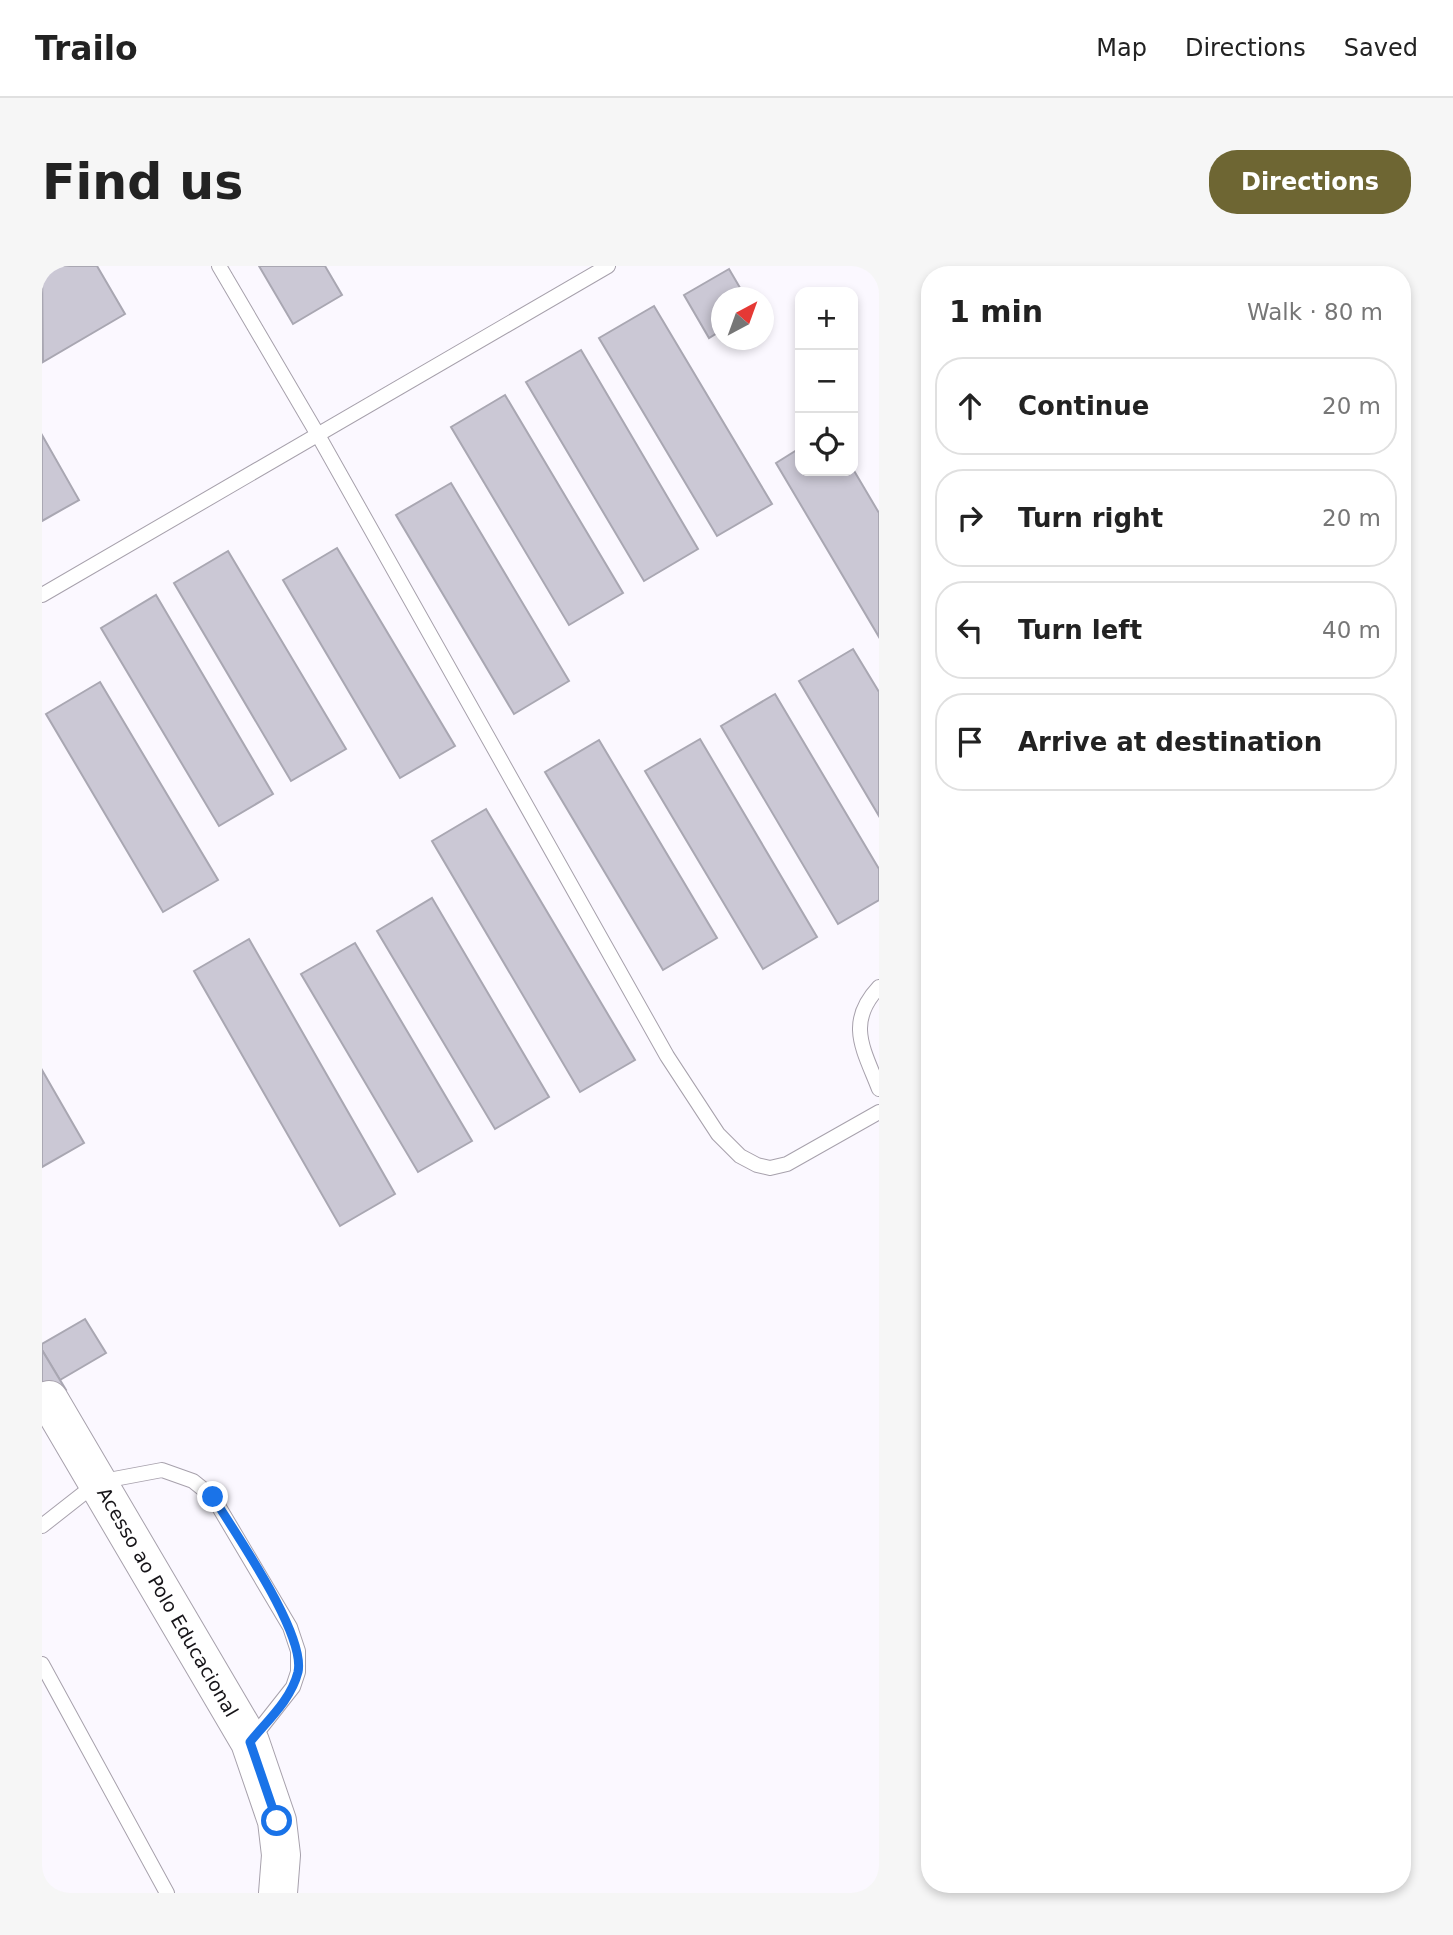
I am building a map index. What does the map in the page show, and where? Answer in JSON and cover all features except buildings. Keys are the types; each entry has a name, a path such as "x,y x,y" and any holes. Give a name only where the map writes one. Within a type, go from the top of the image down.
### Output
{"street":[{"name":"Acesso ao Polo Educacional","path":"49,1400 250,1742 277,1821 281,1855 278,1893"}],"lane":[{"path":"219,266 318,435 667,1056 718,1134 740,1156 770,1168 787,1164 879,1112"},
{"path":"42,595 608,266"},
{"path":"879,987 866,1002 858,1035 879,1089"},
{"path":"42,1526 98,1482 162,1470 184,1476 213,1497 290,1627 299,1661 293,1687 250,1742"},
{"path":"42,1664 167,1893"}],"route":[{"path":"213,1497 290,1627 298,1651 298,1672 293,1687 250,1742 274,1805 277,1821"}]}
